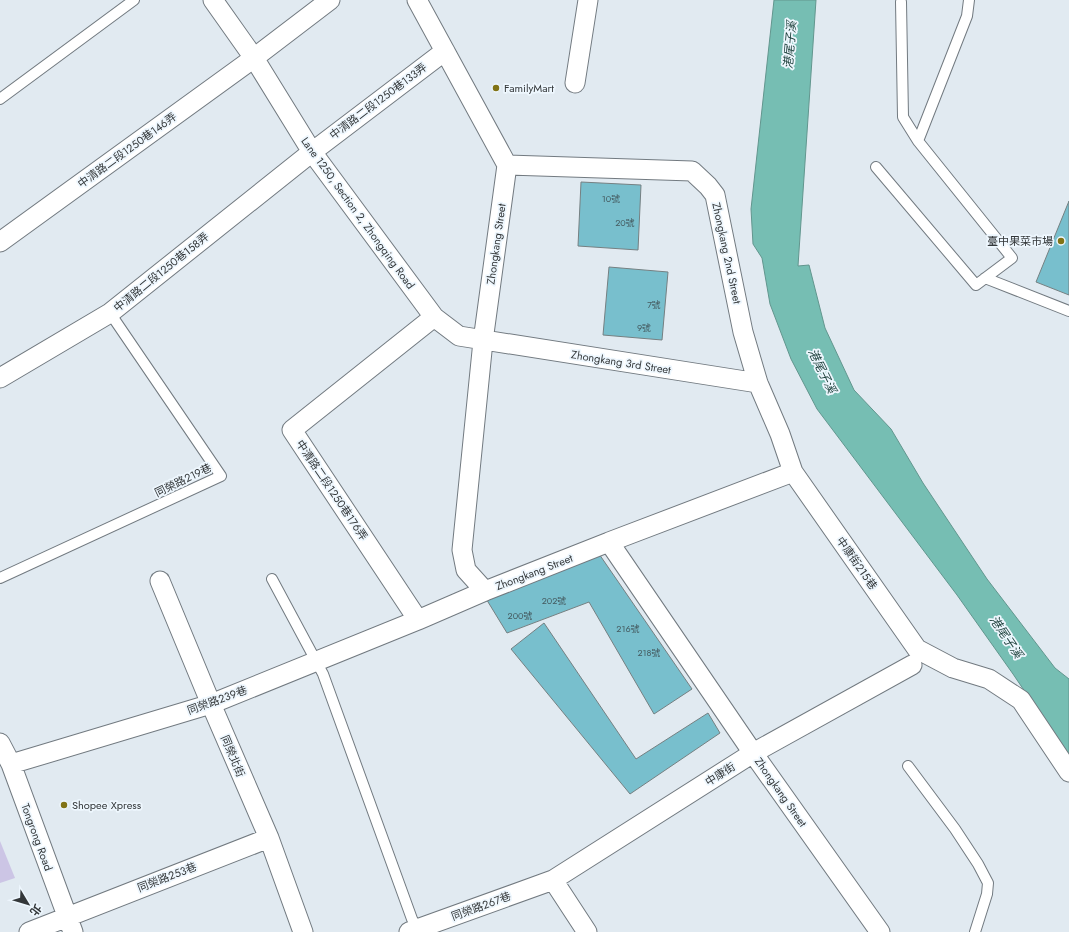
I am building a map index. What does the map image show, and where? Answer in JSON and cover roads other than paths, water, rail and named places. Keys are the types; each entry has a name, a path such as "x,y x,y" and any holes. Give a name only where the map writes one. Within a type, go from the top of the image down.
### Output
{"street":[{"name":"Lane 1250, Section 2, Zhongqing Road","path":"213,0 254,58 312,152 434,317 459,336 483,341"},
{"name":"中清路二段1250巷146弄","path":"0,242 254,58 330,0"},
{"path":"418,0 507,165"},
{"path":"575,83 588,0"},
{"name":"中清路二段1250巷133弄","path":"312,152 445,51"},
{"name":"中清路二段1250巷158弄","path":"0,378 110,313 312,152"},
{"name":"Zhongkang Street","path":"507,165 483,341 462,550 466,570 485,591 609,542 753,753 880,932"},
{"name":"Zhongkang 2nd Street","path":"507,165 692,171 708,186 715,195 743,332 758,383 780,434 793,472"},
{"name":"中清路二段1250巷176弄","path":"418,620 292,430 434,317"},
{"name":"Zhongkang 3rd Street","path":"483,341 758,383"},
{"path":"609,542 793,472"},
{"name":"中康街215巷","path":"793,472 917,648 952,668 989,679 1021,700 1069,772"},
{"name":"同榮北街","path":"160,581 268,838 302,932"},
{"path":"418,620 485,591"},
{"name":"同榮路239巷","path":"5,766 211,704 418,620"},
{"name":"中康街","path":"553,880 753,753 912,665"},
{"name":"Tongrong Road","path":"0,743 5,766 70,924"},
{"name":"同榮路253巷","path":"29,932 70,924 268,838"},
{"path":"553,880 587,932"},
{"name":"同榮路267巷","path":"413,930 553,880"}],"lane":[{"path":"0,99 134,0"},
{"path":"918,141 967,16 969,0"},
{"path":"876,167 976,285 1012,258 918,141 903,117 901,2"},
{"path":"985,278 1069,311"},
{"name":"同榮路219巷","path":"0,578 221,476 110,313"},
{"path":"272,579 317,661 326,682 412,919 413,930"},
{"path":"908,766 955,829 978,864 988,883 987,894 976,932"}],"water":[{"name":"港尾子溪","path":"774,0 816,0 798,266 809,265 825,328 854,390 891,429 923,483 987,579 1055,668 1069,679 1069,757 957,595 817,409 791,359 770,304 762,258 753,244 751,209"}],"place":[{"name":"FamilyMart","path":"496,88"},
{"name":"臺中果菜市場","path":"1061,241"},
{"name":"Shopee Xpress","path":"64,805"}]}
